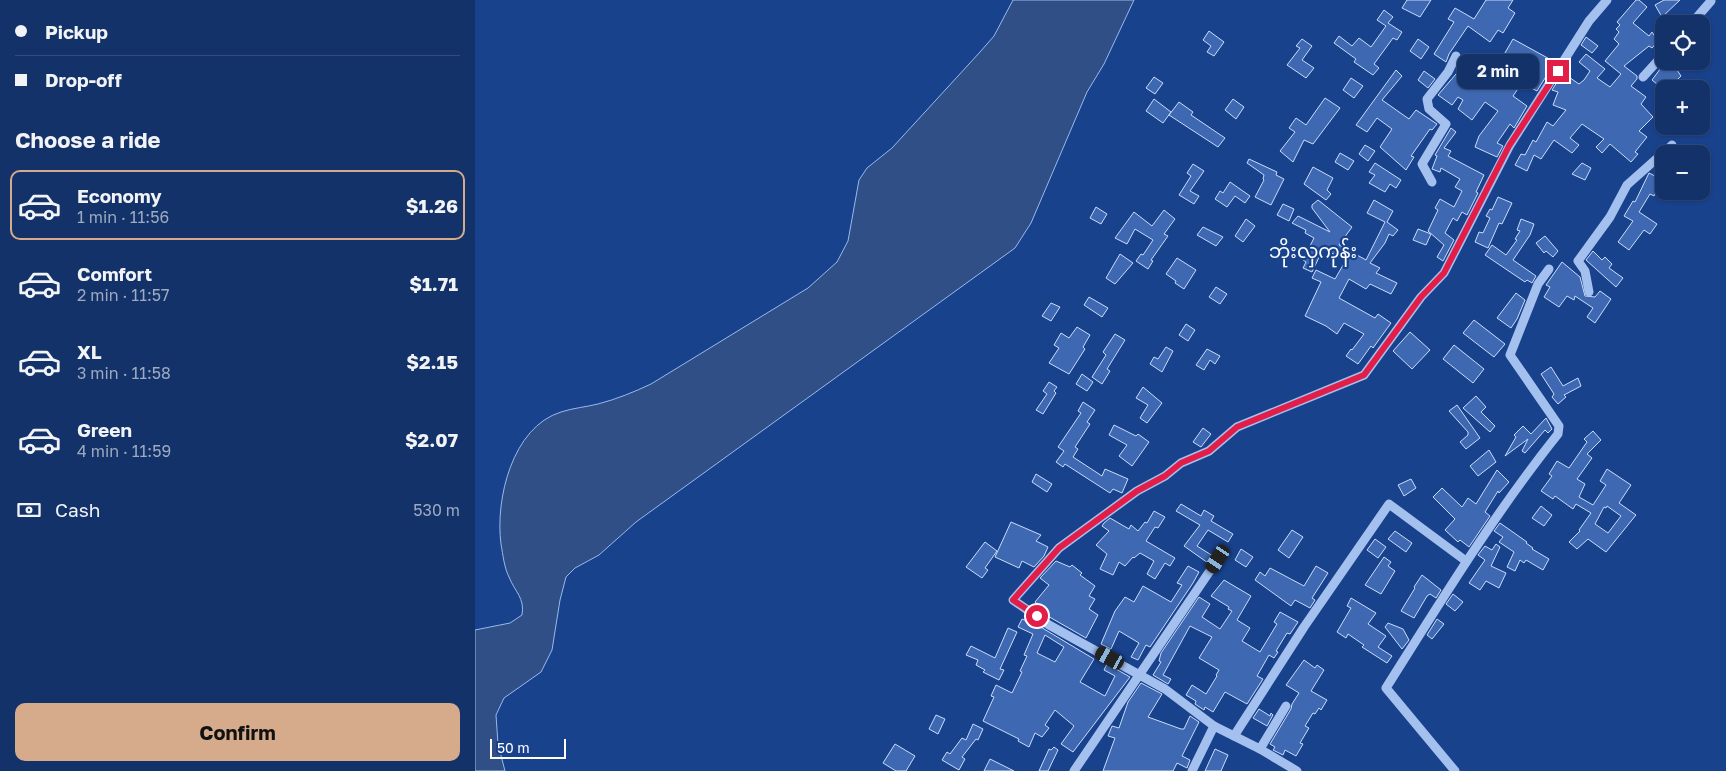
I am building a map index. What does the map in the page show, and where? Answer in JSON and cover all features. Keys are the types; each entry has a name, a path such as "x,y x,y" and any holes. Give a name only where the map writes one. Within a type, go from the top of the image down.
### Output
{"street":[{"path":"1297,771 1260,749 1214,726 1165,688 1049,625 1013,600 1059,548 1137,491 1165,476 1181,463 1209,451 1237,427 1364,375 1421,297 1444,273 1509,146 1589,21 1607,0"},
{"path":"1699,15 1711,1"},
{"path":"1432,182 1422,164 1446,124 1429,109 1427,99 1448,72 1456,56"},
{"path":"1643,77 1655,64"},
{"path":"1589,292 1585,271 1578,261 1610,217 1627,185 1655,160"},
{"path":"1455,771 1387,688 1466,561 1523,478 1558,434 1559,426 1510,355 1538,284 1549,269"},
{"path":"1234,736 1304,627 1389,504 1466,561"},
{"path":"1074,771 1218,559"},
{"path":"1260,749 1286,706"},
{"path":"1192,771 1214,726"}],"water":[{"path":"1013,0 1134,0 1104,64 1087,92 1031,223 1015,248 636,522 599,555 575,568 566,577 560,600 552,650 541,672 504,698 496,715 498,744 505,771 475,771 475,630 510,623 522,615 521,599 511,582 505,565 500,526 504,487 510,467 530,433 544,420 561,412 612,400 651,384 808,288 837,262 848,241 859,180 867,168 892,148 994,36"}],"building":[{"path":"1407,0 1431,0 1420,17 1402,8"},
{"path":"1486,0 1513,0 1508,8 1515,13 1503,33 1498,30 1490,42 1468,26 1449,54 1446,62 1434,54 1454,22 1448,19 1455,8 1474,19"},
{"path":"1636,0 1639,0 1647,7 1633,23 1649,36 1652,32 1655,36 1655,44 1652,48 1649,46 1624,66 1637,76 1637,79 1631,86 1646,97 1641,104 1653,117 1639,131 1647,137 1635,152 1638,154 1631,162 1610,144 1602,153 1596,147 1604,139 1582,124 1570,138 1579,145 1572,153 1554,140 1541,159 1534,155 1527,171 1515,165 1521,154 1525,155 1533,140 1536,142 1547,122 1553,126 1566,110 1553,105 1558,92 1552,90 1563,73 1579,84 1584,80 1590,71 1579,62 1586,54 1605,69 1597,78 1610,87 1621,74 1605,61 1619,44 1614,39 1619,32 1616,29 1620,25 1617,22"},
{"path":"1664,0 1680,0 1664,15 1661,15 1655,5"},
{"path":"1384,10 1393,17 1388,23 1402,32 1397,40 1393,38 1374,64 1379,68 1373,75 1354,62 1356,59 1334,43 1339,36 1352,46 1359,38 1371,47 1386,26 1377,20"},
{"path":"1209,31 1224,42 1214,56 1207,52 1211,46 1203,40"},
{"path":"1586,37 1598,46 1592,53 1581,45"},
{"path":"1302,39 1312,46 1302,60 1314,68 1306,78 1287,65 1300,48 1296,46"},
{"path":"1418,39 1429,47 1421,59 1410,51"},
{"path":"1513,39 1555,62 1537,91 1522,83 1513,96 1527,106 1514,128 1510,124 1497,143 1503,146 1497,157 1475,147 1479,136 1498,111 1485,102 1472,120 1458,109 1463,100 1458,97 1452,105 1438,95 1462,67 1492,88 1497,80 1503,84 1514,65 1502,58"},
{"path":"1396,70 1402,76 1382,100 1409,119 1416,110 1437,124 1432,130 1430,129 1411,156 1414,157 1406,170 1380,147 1392,129 1377,118 1367,132 1356,125"},
{"path":"1659,70 1677,70 1681,76 1677,80 1655,80 1655,82 1652,80"},
{"path":"1424,71 1435,79 1428,88 1418,80"},
{"path":"1154,77 1163,83 1155,94 1146,88"},
{"path":"1351,78 1363,86 1354,98 1343,90"},
{"path":"1325,98 1340,108 1313,144 1304,140 1293,162 1280,151 1295,132 1289,128 1296,118 1306,125"},
{"path":"1154,99 1171,112 1163,123 1146,111"},
{"path":"1233,99 1244,107 1236,119 1225,110"},
{"path":"1179,102 1193,112 1191,115 1225,138 1218,147 1169,115"},
{"path":"1451,128 1456,132 1444,148 1451,151 1448,156 1484,175 1476,192 1478,193 1467,215 1462,212 1457,221 1453,218 1445,233 1454,240 1443,261 1437,257 1444,245 1428,231 1438,210 1435,208 1440,199 1454,207 1462,191 1455,187 1460,179 1441,168 1440,172 1432,169 1437,156 1435,155"},
{"path":"1365,145 1375,151 1368,161 1359,154"},
{"path":"1340,153 1354,161 1348,170 1335,162"},
{"path":"1249,159 1277,172 1276,175 1284,179 1271,205 1255,197 1264,180 1264,175 1247,163"},
{"path":"1375,163 1401,180 1396,188 1390,184 1385,192 1369,183 1375,175 1369,172"},
{"path":"1582,163 1591,168 1585,180 1572,174"},
{"path":"1193,164 1204,171 1190,191 1199,196 1194,204 1179,195 1191,176 1187,173"},
{"path":"1313,167 1333,178 1327,190 1331,194 1326,200 1304,184"},
{"path":"1649,173 1655,176 1655,194 1654,196 1650,194 1639,212 1657,224 1650,234 1644,230 1629,250 1618,242 1633,221 1624,216 1633,201 1635,202"},
{"path":"1230,182 1250,196 1245,203 1235,196 1227,207 1215,199 1220,191 1223,193"},
{"path":"1498,197 1512,203 1502,224 1499,223 1488,248 1475,242 1479,232 1483,233 1490,218 1486,216 1490,209 1492,210"},
{"path":"1318,200 1352,227 1339,245 1366,260 1385,222 1367,213 1374,200 1393,211 1387,222 1398,230 1393,236 1389,234 1385,243 1370,263 1380,268 1376,273 1397,283 1391,294 1370,284 1366,289 1349,279 1339,298 1375,318 1378,314 1391,323 1373,348 1371,346 1358,364 1346,356 1364,334 1344,323 1337,334 1326,326 1305,316 1321,282 1312,278 1316,270 1335,279 1346,260 1323,249 1312,272 1303,268 1306,262 1303,260 1314,238 1305,233 1306,230 1292,223 1298,216 1330,232 1312,208 1312,205"},
{"path":"1283,204 1294,209 1289,221 1277,215"},
{"path":"1096,207 1107,214 1101,224 1090,218"},
{"path":"1164,210 1175,219 1164,234 1168,236 1151,260 1153,261 1148,269 1136,261 1141,254 1143,255 1153,240 1135,229 1127,244 1115,238 1134,212 1152,226"},
{"path":"1246,219 1255,226 1243,242 1235,236"},
{"path":"1521,219 1534,224 1530,235 1513,260 1536,276 1532,283 1527,280 1525,282 1485,255 1492,245 1506,255 1517,240 1515,239 1520,231 1517,230"},
{"path":"1203,227 1223,237 1216,246 1197,235"},
{"path":"1418,229 1431,234 1426,245 1413,240"},
{"path":"1545,236 1558,251 1553,257 1546,251 1544,253 1536,243"},
{"path":"1593,251 1602,260 1605,257 1612,264 1609,268 1623,278 1616,287 1586,260"},
{"path":"1120,254 1133,263 1115,284 1106,278"},
{"path":"1177,258 1196,270 1184,289 1166,274"},
{"path":"1562,262 1580,277 1585,296 1595,297 1600,291 1611,299 1595,323 1587,317 1593,308 1575,296 1574,300 1567,296 1559,307 1544,297 1550,287 1546,285"},
{"path":"1216,287 1227,294 1220,304 1209,297"},
{"path":"1516,293 1525,300 1511,328 1497,318"},
{"path":"1089,297 1108,308 1102,317 1084,305"},
{"path":"1051,303 1060,307 1051,321 1042,316"},
{"path":"1474,320 1505,344 1494,357 1463,333"},
{"path":"1186,324 1195,330 1188,341 1179,335"},
{"path":"1077,327 1090,335 1083,347 1085,349 1069,374 1049,363 1059,348 1054,345 1061,333 1069,338"},
{"path":"1410,332 1430,350 1412,369 1393,351"},
{"path":"1115,334 1125,340 1107,369 1110,371 1102,384 1092,377 1106,355 1103,352"},
{"path":"1454,345 1484,369 1473,383 1443,359"},
{"path":"1166,347 1173,351 1162,372 1150,364 1154,357 1158,359"},
{"path":"1207,349 1220,356 1215,364 1210,360 1204,370 1196,365"},
{"path":"1551,367 1563,386 1578,378 1581,386 1564,395 1566,397 1558,404 1552,397 1554,394 1541,374"},
{"path":"1082,374 1093,382 1087,391 1076,384"},
{"path":"1049,382 1057,387 1054,391 1056,393 1043,414 1036,410 1047,394 1043,391"},
{"path":"1143,387 1162,403 1147,423 1140,418 1148,405 1136,398"},
{"path":"1476,396 1486,407 1481,412 1495,426 1490,432 1463,408"},
{"path":"1083,402 1095,410 1087,422 1090,424 1075,447 1078,449 1073,457 1102,476 1105,469 1128,479 1122,493 1113,489 1110,493 1065,464 1063,467 1056,462 1064,451 1058,447 1081,413 1078,411"},
{"path":"1457,405 1480,438 1466,449 1460,442 1468,435 1468,432 1449,411"},
{"path":"1546,418 1552,429 1548,433 1545,430 1525,453 1522,451 1528,439 1505,456 1516,437 1514,435 1523,426 1531,434"},
{"path":"1114,425 1136,436 1138,434 1149,442 1132,466 1119,456 1127,445 1109,435"},
{"path":"1203,428 1211,434 1201,447 1193,442"},
{"path":"1593,431 1601,440 1587,454 1592,458 1577,479 1585,484 1579,497 1593,505 1606,485 1600,481 1607,469 1631,485 1619,503 1636,515 1606,552 1588,539 1577,549 1569,542 1580,531 1591,513 1576,504 1573,509 1555,496 1553,499 1541,491 1552,476 1549,474 1557,461 1569,468 1587,442 1584,439","holes":["1607,506 1621,516 1608,533 1595,524 1604,507 1606,508"]},
{"path":"1489,450 1496,462 1478,476 1470,466"},
{"path":"1497,470 1509,482 1499,493 1498,491 1485,512 1490,516 1469,547 1460,540 1458,542 1445,530 1455,519 1433,497 1442,488 1462,507 1468,498 1476,504"},
{"path":"1036,474 1052,484 1047,492 1032,482"},
{"path":"1411,479 1416,488 1404,496 1398,485"},
{"path":"1181,504 1201,516 1204,510 1214,516 1211,521 1233,534 1228,542 1208,530 1197,546 1213,556 1208,563 1184,546 1200,525 1176,511"},
{"path":"1541,506 1552,515 1544,526 1532,518"},
{"path":"1154,511 1165,517 1158,528 1155,527 1146,541 1175,558 1170,566 1165,563 1155,579 1147,574 1154,561 1140,553 1133,557 1125,566 1119,562 1113,575 1100,569 1107,554 1096,545 1109,531 1102,526 1104,523 1110,518 1129,529 1131,525 1138,531 1145,522 1147,523"},
{"path":"1011,522 1041,535 1036,541 1048,547 1044,556 1034,567 1022,561 1019,568 995,557"},
{"path":"1500,523 1527,542 1532,549 1549,559 1543,570 1526,560 1524,563 1520,560 1515,571 1507,567 1514,552 1499,542 1503,537 1494,531"},
{"path":"1292,530 1303,537 1289,558 1278,550"},
{"path":"1395,531 1412,543 1406,552 1388,539"},
{"path":"1375,539 1386,547 1378,558 1367,550"},
{"path":"985,542 997,551 985,568 988,570 982,578 966,567"},
{"path":"1496,544 1500,547 1491,566 1506,573 1499,588 1486,581 1480,590 1469,583 1485,560 1478,555 1485,546 1492,550"},
{"path":"1241,549 1253,557 1246,567 1235,560"},
{"path":"1384,557 1391,562 1388,566 1395,571 1381,594 1365,585"},
{"path":"1056,561 1070,567 1072,565 1082,573 1080,575 1095,586 1089,596 1095,599 1089,609 1098,615 1086,638 1046,615 1048,612 1035,602 1049,585 1040,578"},
{"path":"1188,566 1199,572 1150,647 1146,645 1138,660 1131,657 1139,643 1119,631 1111,649 1101,644 1115,611 1125,597 1134,602 1143,586 1171,602 1182,585 1177,583"},
{"path":"1316,566 1328,573 1312,598 1315,600 1310,608 1295,600 1291,606 1255,580 1260,572 1265,576 1270,568 1304,586"},
{"path":"1422,575 1441,590 1436,598 1430,594 1427,596 1414,618 1401,611"},
{"path":"1224,580 1251,596 1237,620 1250,628 1242,641 1260,652 1277,624 1274,622 1280,612 1298,622 1290,634 1287,633 1274,658 1269,655 1257,676 1263,679 1247,704 1225,692 1213,712 1205,707 1204,710 1195,704 1196,701 1186,695 1192,685 1206,694 1217,676 1219,670 1199,658 1212,637 1190,626 1163,675 1171,679 1168,684 1153,675 1161,662 1159,661 1161,653 1199,597 1210,604 1202,617 1220,629 1232,611 1228,609 1229,607 1211,596"},
{"path":"1453,594 1463,602 1455,611 1446,604"},
{"path":"1351,598 1376,613 1368,624 1386,636 1378,647 1392,656 1387,663 1362,647 1364,645 1348,634 1346,638 1337,632 1351,608 1347,606"},
{"path":"1022,619 1039,626 1094,659 1080,682 1105,696 1115,676 1104,670 1107,664 1130,677 1073,752 1061,744 1074,726 1055,710 1045,725 1049,728 1042,737 1035,733 1029,747 1018,741 1019,739 983,721 994,697 991,696 996,685 1012,693 1022,672 1020,671 1027,656 1024,655 1033,634 1018,627","holes":["1045,635 1064,647 1055,662 1037,653"]},
{"path":"1437,619 1444,624 1432,639 1427,635"},
{"path":"1388,623 1403,629 1409,640 1402,649 1385,627"},
{"path":"1008,628 1017,632 1000,669 1004,670 999,680 983,672 985,670 976,665 978,660 966,655 971,646 995,658"},
{"path":"1304,660 1315,668 1317,665 1324,670 1311,691 1327,700 1321,710 1319,708 1315,714 1313,713 1305,726 1309,728 1300,743 1303,744 1296,756 1285,750 1283,755 1273,750 1275,747 1270,744 1299,693 1286,685"},
{"path":"1141,683 1162,694 1148,717 1181,729 1184,729 1190,716 1199,722 1182,756 1190,760 1187,768 1177,763 1173,771 1103,771 1115,738 1108,736 1112,726 1119,728 1128,702"},
{"path":"1259,709 1270,716 1271,713 1273,715 1267,726 1253,718"},
{"path":"936,715 945,719 938,734 929,729"},
{"path":"973,724 983,729 978,740 976,739 962,757 965,759 959,770 942,760 947,752 950,754 962,738 966,740"},
{"path":"895,744 915,756 906,771 896,771 883,763"},
{"path":"1054,747 1058,750 1048,771 1039,771 1049,749 1051,750"},
{"path":"1215,749 1228,755 1221,771 1205,771"},
{"path":"990,759 1014,771 984,771"}],"district":[{"name":"ဘိုးလှကုန်း","path":"1313,250"}],"route":[{"path":"1037,616 1013,600 1059,548 1137,491 1165,476 1181,463 1209,451 1237,427 1364,375 1421,297 1444,273 1509,146 1558,71"}]}
